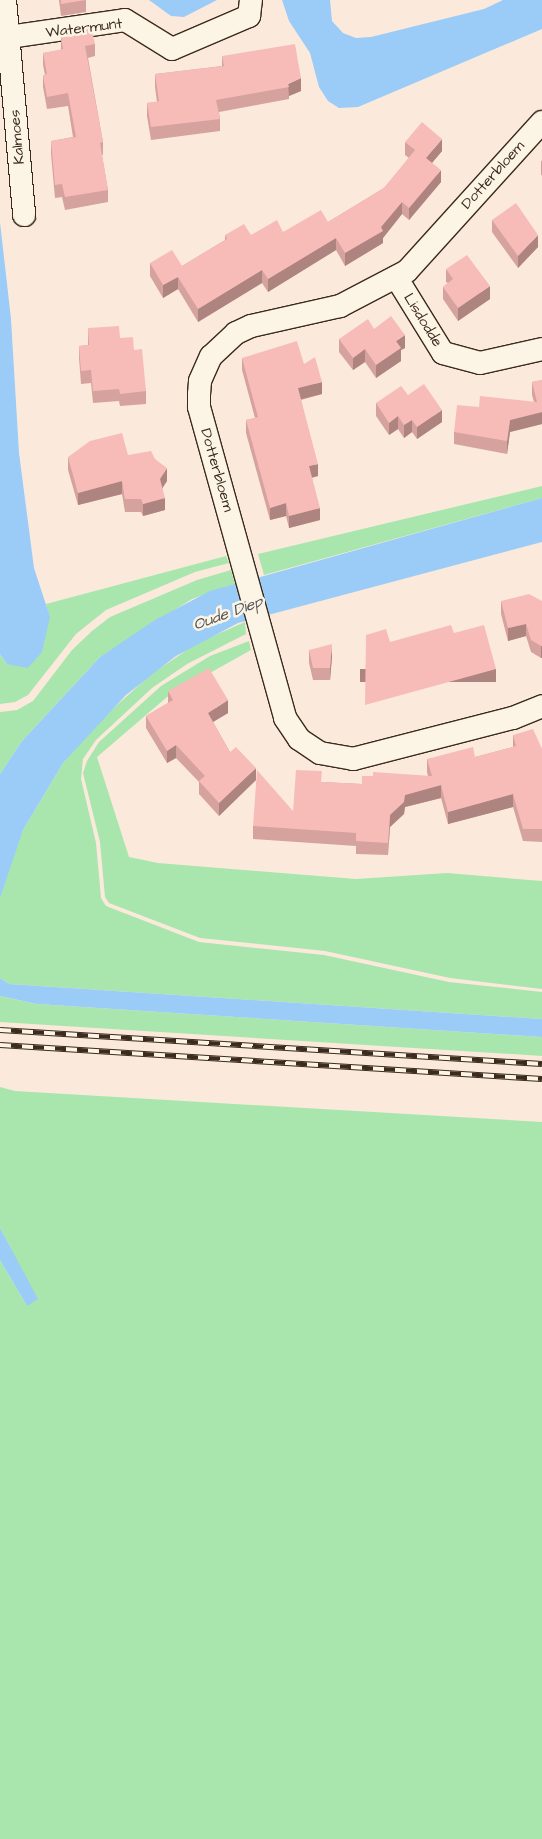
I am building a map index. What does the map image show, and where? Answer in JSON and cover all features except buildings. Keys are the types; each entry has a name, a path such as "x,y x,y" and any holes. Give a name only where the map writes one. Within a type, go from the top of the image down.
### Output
{"street":[{"name":"Kalmoes","path":"5,0 24,215"},
{"name":"Watermunt","path":"8,37 125,20 172,49 248,16 251,0"},
{"name":"Dotterbloem","path":"542,122 407,271 340,306 251,326 236,333 222,343 205,368 200,381 200,407 285,718 292,730 310,747 337,758 353,759 513,718 542,706"},
{"name":"Lisdodde","path":"396,276 443,353 480,363 542,348"}],"green space":[{"path":"542,486 542,498 264,575 258,554"},
{"path":"226,556 229,563 195,572 106,610 76,634 28,695 15,702 0,704 0,654 7,664 49,617 46,604"},
{"path":"231,570 235,584 192,599 100,657 22,741 0,774 0,712 17,710 33,701 72,650 110,617 197,580"},
{"path":"245,622 246,634 187,664 152,688 96,740 83,759 81,779 96,843 101,898 106,906 199,942 324,955 449,982 542,992 542,1019 9,984 0,978 0,898 9,863 23,830 63,763 94,726 149,676 197,643"},
{"path":"249,641 251,650 167,697 97,757 129,857 158,863 356,879 447,873 542,881 542,989 450,978 325,951 200,938 109,903 105,897 100,842 83,773 87,761 99,742 161,686 210,656"},
{"path":"0,996 37,1004 542,1037 542,1056 0,1022"},
{"path":"0,1087 15,1091 542,1122 542,1839 0,1839 0,1260 27,1306 11,1249 0,1228"}],"water":[{"path":"149,0 217,0 184,17 171,16"},
{"path":"282,0 330,0 332,21 343,33 356,38 371,37 484,9 503,0 542,0 542,29 358,107 339,108 328,101 319,87 310,53 289,21"},
{"path":"0,222 11,319 19,453 34,568 50,617 42,652 28,668 7,664 0,654"},
{"name":"Oude Diep","path":"542,498 542,542 238,623 176,656 126,695 63,763 23,830 0,898 0,774 22,741 100,657 155,620 210,591"},
{"path":"0,978 9,984 542,1019 542,1037 37,1004 0,996"},
{"path":"0,1228 38,1299 27,1306 0,1260"}],"railway":[{"path":"0,1030 542,1064"},
{"path":"0,1045 542,1079"}]}
